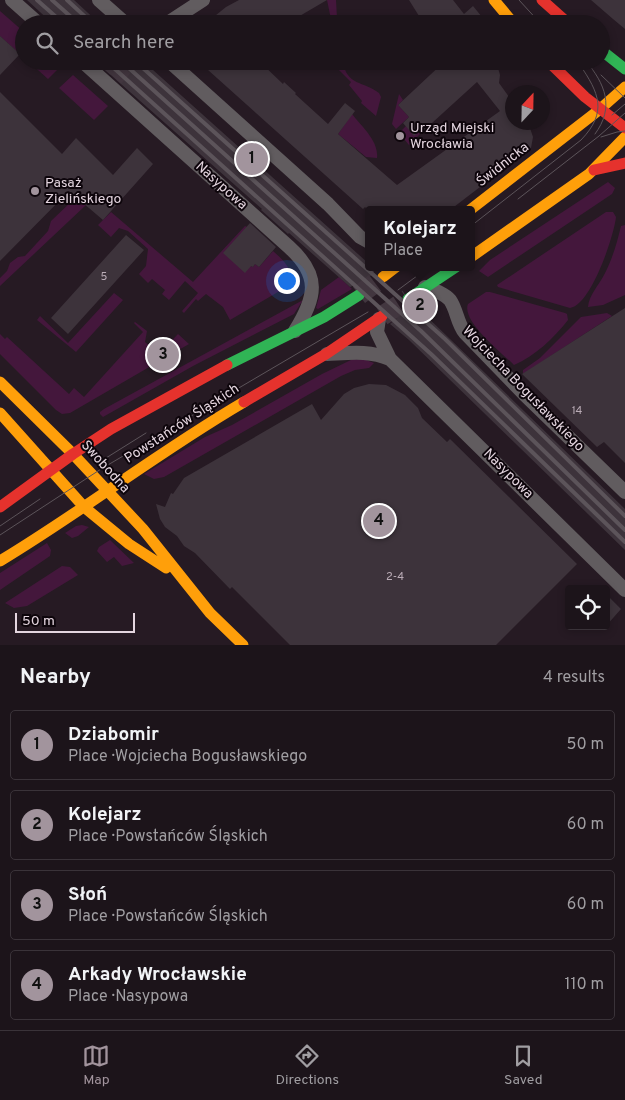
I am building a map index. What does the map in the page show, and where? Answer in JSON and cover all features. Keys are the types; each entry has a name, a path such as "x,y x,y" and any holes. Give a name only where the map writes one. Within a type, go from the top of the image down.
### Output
{"main road":[{"path":"494,0 506,15"},
{"path":"542,0 559,15"},
{"path":"610,57 625,69"},
{"path":"556,70 567,82 600,110 625,128"},
{"name":"Świdnicka","path":"475,206 600,110 625,87"},
{"path":"475,254 594,170 625,137"},
{"path":"594,170 625,163"},
{"path":"383,277 391,271"},
{"path":"408,299 450,271"},
{"name":"Powstańców Śląskich","path":"0,507 111,429 210,374 341,307 359,295"},
{"name":"Powstańców Śląskich","path":"0,561 50,531 153,458 214,419 326,354 381,317"},
{"name":"Swobodna","path":"0,382 73,454 106,492 143,529 210,613 243,645"},
{"name":"Swobodna","path":"0,413 84,507 129,544 181,578"}],"street":[{"path":"12,0 29,15"},
{"path":"99,0 116,15"},
{"path":"180,15 203,0"},
{"name":"Nasypowa","path":"97,70 303,262 312,277 312,295 303,318 295,331"},
{"path":"179,70 365,239"},
{"name":"Wojciecha Bogusławskiego","path":"425,287 446,297 453,307 459,326 465,333 524,394 625,492"},
{"name":"Nasypowa","path":"381,317 377,332 390,359"},
{"name":"Nasypowa","path":"326,354 363,352 382,355 390,359 625,590"}],"shaded area":[{"path":"327,0 336,0 337,15 330,15"},
{"path":"0,11 15,24 15,50 0,36"},
{"path":"38,70 57,70 48,79"},
{"path":"339,70 346,70 356,82 379,93 381,97 376,116 361,103 362,101 349,85 351,82"},
{"path":"73,75 108,106 94,120 59,88"},
{"path":"399,94 403,100 398,105 409,117 396,129 392,124"},
{"path":"352,114 373,140 377,158 366,157 338,134"},
{"path":"406,126 421,133 409,145 399,133"},
{"path":"608,182 615,188 612,194 488,277 479,271 490,260"},
{"path":"81,196 86,205 0,286 0,278 7,271 10,263 18,257 25,256 48,231 51,221 73,200"},
{"path":"111,212 193,282 245,226 247,227 251,266 253,267 255,264 259,267 273,251 289,270 291,275 290,285 230,320 223,307 206,294 198,301 196,299 184,313 182,311 198,293 185,281 169,300 162,294 165,290 152,279 148,283 139,274 146,266 148,249 128,231 119,228 111,237 98,225"},
{"path":"606,212 613,212 616,217 611,239 593,283 578,304 570,308 498,287 497,285"},
{"path":"625,225 625,295 603,305 588,307 592,294 602,279 609,263 621,226"},
{"path":"339,277 352,289 318,309 316,308 321,290"},
{"path":"486,292 565,313 568,320 544,346 514,365 476,328 467,311 468,304"},
{"path":"114,293 123,300 76,352 37,320 40,316 68,343"},
{"path":"303,300 294,314 193,366 103,417 100,414 104,409"},
{"path":"607,313 612,316 523,374 523,370 540,358 581,317"},
{"path":"135,322 147,331 145,342 159,354 178,334 189,344 70,413 62,414 56,410 0,354 0,334 5,339 7,337 69,394 74,388 84,397 143,332"},
{"path":"353,359 374,363 369,368 355,370 341,376 164,477 154,479 144,474 205,437 232,425 322,374"},
{"path":"76,526 89,527 78,536 72,538 65,533"},
{"path":"110,540 134,563 122,566 114,557 107,562 97,551 99,547"},
{"path":"47,543 51,550 50,556 0,590 0,573"},
{"path":"62,566 70,567 78,575 27,606 14,608 5,603"}],"building":[{"path":"27,0 74,0 90,15 43,15"},
{"path":"239,0 327,0 301,15 216,15"},
{"path":"409,0 453,0 464,14 473,6 480,15 418,15"},
{"path":"591,0 625,0 625,29"},
{"path":"0,36 15,50 15,59 0,75"},
{"path":"105,70 153,70 365,260 365,271 374,271 372,275 350,287"},
{"path":"208,70 268,70 283,84 284,82 328,124 345,103 355,111 338,134 397,185 500,111 477,82 421,133 419,131 414,136 403,123 409,117 398,105 435,70 499,70 499,83 505,91 505,130 531,130 533,137 531,148 455,206 365,207 363,209"},
{"name":"Pasaż Zielińskiego","path":"0,92 62,154 76,138 113,175 137,148 153,164 103,220 69,191 0,261"},
{"path":"250,223 276,247 259,267 255,264 245,273 223,253"},
{"path":"126,235 144,250 68,334 51,318"},
{"path":"417,307 625,509 625,550 409,340 390,324 406,310"},
{"path":"625,308 625,463 604,442 597,447 522,374"},
{"path":"369,384 386,385 405,395 418,408 422,418 447,442 450,439 577,564 496,645 290,645 232,587 230,589 195,553 184,546 177,536 165,527 160,519 156,504 165,507 171,493 173,494 184,478 312,404 321,420 344,394 354,388"},
{"path":"610,598 621,609 610,621"}],"tunnel":[{"path":"116,79 124,70"},
{"path":"359,295 383,277"},
{"path":"382,316 408,299"}],"tram line":[{"path":"519,0 533,15"},
{"path":"475,223 581,140 589,130 598,111 598,102 592,85 583,70"},
{"path":"593,70 602,87 606,105 605,114 595,134"},
{"path":"601,75 625,98"},
{"path":"612,115 625,104"},
{"path":"518,199 599,136 625,113"},
{"path":"601,137 625,131"},
{"path":"398,290 424,271"},
{"path":"0,535 101,469 368,312"},
{"path":"106,458 146,433"},
{"path":"0,526 40,499"}],"railway":[{"path":"37,0 54,15"},
{"path":"52,0 69,15"},
{"path":"67,0 83,15"},
{"path":"116,70 431,354 625,542"},
{"path":"131,70 421,331 625,530"},
{"path":"145,70 365,267"},
{"path":"369,271 445,339 625,516"}],"traffic: fast":[{"path":"610,57 625,69"},
{"path":"408,299 450,271"},
{"path":"227,365 324,317 359,295"}],"traffic: slow":[{"path":"494,0 506,15"},
{"path":"475,206 599,110 625,87"},
{"path":"475,254 589,174 625,137"},
{"path":"383,277 391,271"},
{"path":"0,382 73,454 143,529 210,613 243,645"},
{"path":"0,561 182,440 244,402"},
{"path":"0,413 84,507 129,544 166,568"}],"traffic: jam":[{"path":"542,0 559,15"},
{"path":"557,70 585,97 625,128"},
{"path":"594,170 625,163"},
{"path":"244,402 326,354 382,316"},
{"path":"0,507 111,429 227,365"}],"place":[{"name":"Urząd Miejski Wrocławia","path":"400,136"},
{"name":"Dziabomir","path":"252,159"},
{"name":"Pasaż Zielińskiego","path":"35,191"},
{"name":"Kolejarz","path":"420,306"},
{"name":"Słoń","path":"163,355"},
{"name":"Arkady Wrocławskie","path":"379,521"}]}
